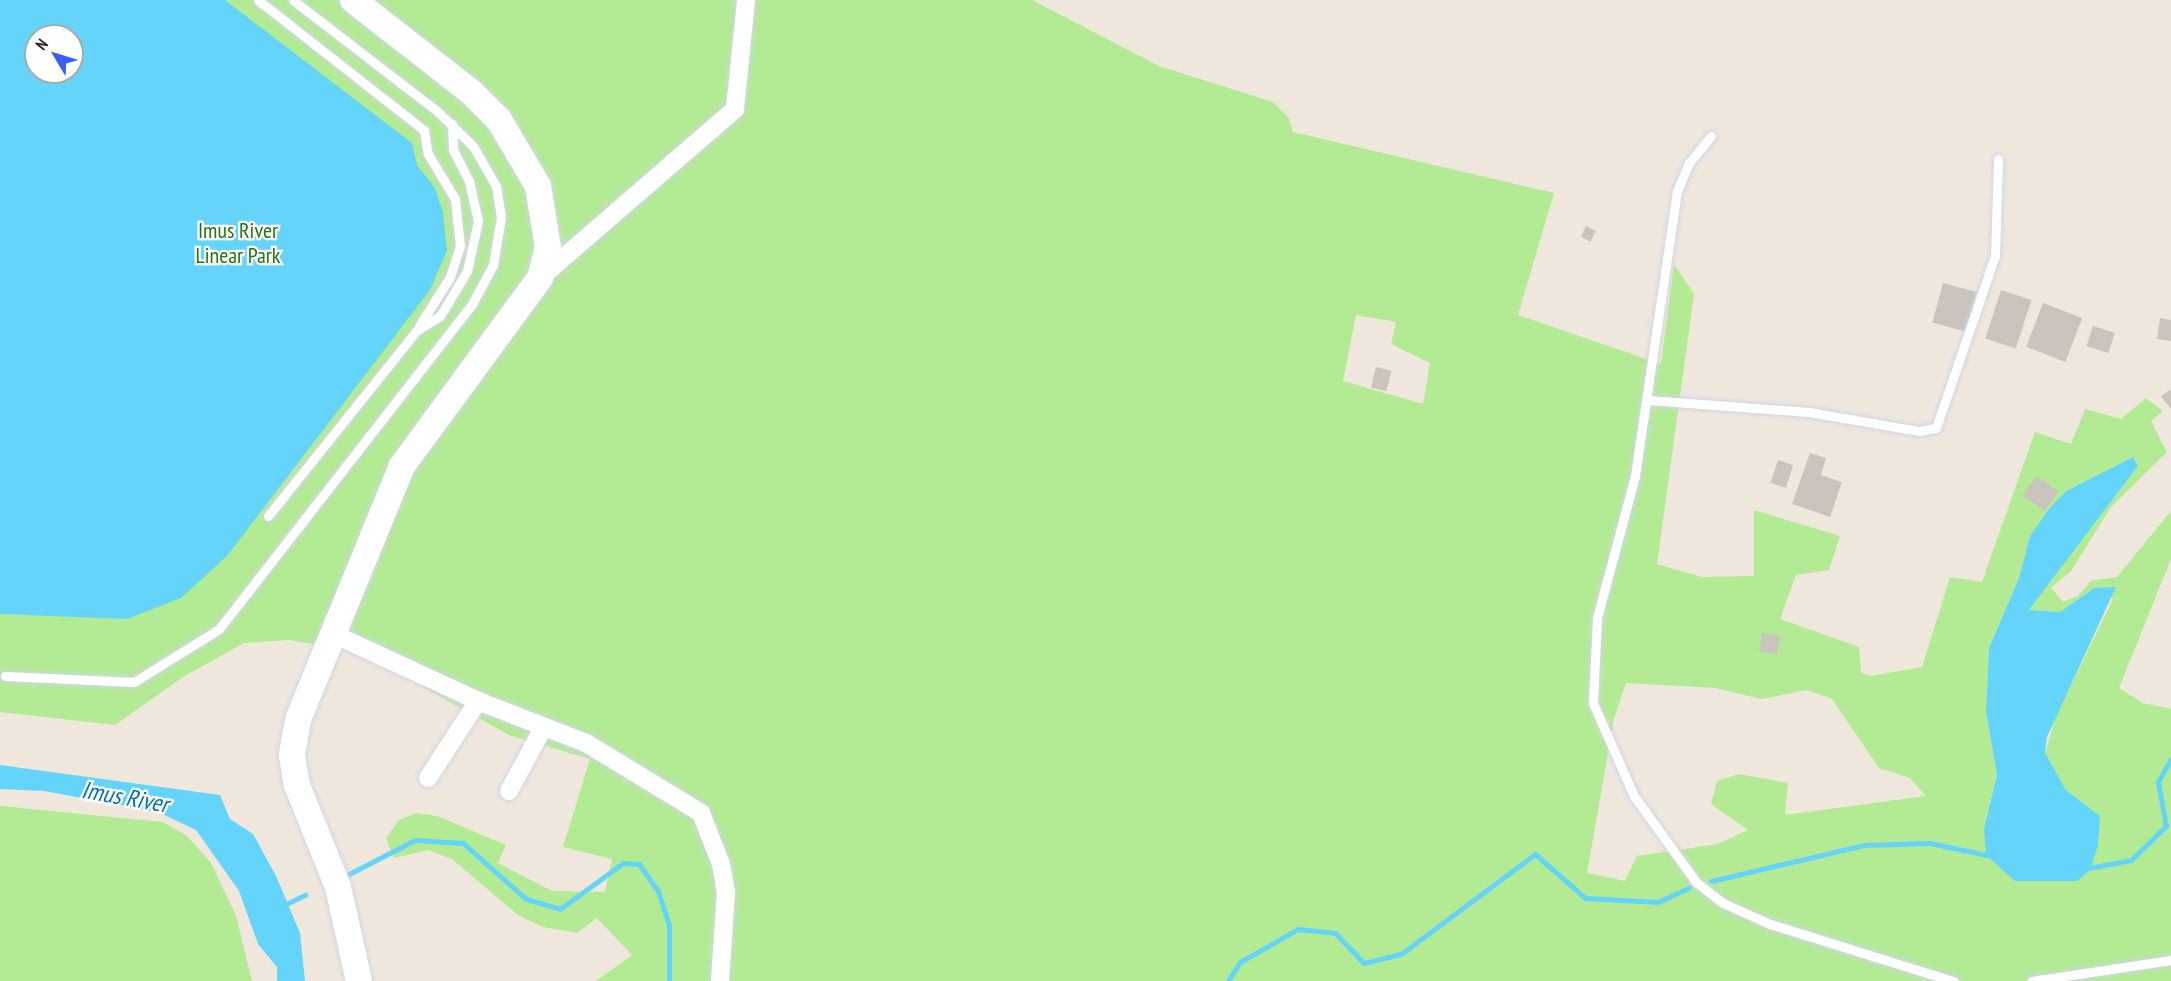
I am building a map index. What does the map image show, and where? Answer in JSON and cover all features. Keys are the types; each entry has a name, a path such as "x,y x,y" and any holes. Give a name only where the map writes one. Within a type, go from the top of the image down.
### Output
{"main road":[{"path":"353,0 471,92 522,152 538,186 548,248 540,278 410,453 331,633 298,720 292,755 300,794 338,887 359,981"}],"street":[{"path":"540,278 735,109 746,0"},
{"path":"331,633 478,701 633,767 701,813 721,864 726,892 720,981"},
{"path":"428,778 478,701"},
{"path":"509,791 543,728"}],"lane":[{"path":"258,0 424,130 428,154 455,199 460,246 450,277 416,331 268,516"},
{"path":"5,676 134,682 219,629 238,608 472,304 493,266 501,217 496,186 452,124 292,0"},
{"path":"416,331 440,316 453,298 474,247 475,199 453,149 452,124"},
{"path":"1711,136 1689,163 1677,191 1635,476 1593,646 1593,703 1616,764 1675,856 1723,903 1770,924 1953,981"},
{"path":"1648,400 1809,412 1919,431 1936,428 1995,256 1998,159"},
{"path":"2032,981 2171,960"}],"green space":[{"path":"0,0 1032,0 1159,66 1273,102 1289,118 1293,132 1554,193 1518,315 1661,364 1674,264 1694,294 1657,564 1701,577 1754,576 1754,510 1840,536 1829,570 1796,575 1780,619 1859,647 1861,673 1871,676 1922,667 1950,577 1982,582 2035,432 2071,444 2085,409 2121,419 2146,398 2163,411 2151,421 2167,452 2111,507 2071,571 2051,588 2063,602 2078,596 2091,581 2117,577 2171,511 2171,559 2119,688 2143,703 2171,709 2171,981 596,981 632,955 597,918 577,933 543,927 518,915 452,859 428,850 394,858 386,838 399,820 416,813 437,816 506,845 498,863 552,891 605,892 612,859 563,847 590,759 509,735 393,670 338,648 288,640 244,643 183,677 115,725 0,712","holes":["1356,315 1396,322 1391,344 1430,363 1423,404 1343,381","2133,457 2138,466 2029,610 2060,612 2094,588 2113,599 2055,718 2045,754 2066,790 2100,816 1984,828 1997,775 1986,712 1989,648 2019,578 2030,536 2066,491","1626,683 1715,688 1762,699 1807,690 1832,699 1879,768 1910,778 1926,796 1785,815 1788,783 1739,774 1717,781 1711,804 1748,830 1718,844 1637,856 1625,881 1587,873 1614,719"]},
{"path":"0,806 163,822 187,836 211,863 236,916 252,981 0,981"}],"water":[{"name":"Imus River Linear Park","path":"0,0 225,0 412,143 417,165 435,188 443,212 447,251 430,290 227,556 181,598 127,619 0,614"},
{"path":"2133,457 2138,466 2029,610 2060,612 2094,588 2116,587 2047,737 2045,753 2066,790 2100,816 2098,845 2090,870 2077,881 2015,881 1986,855 1984,828 1997,775 1986,712 1989,648 2019,578 2030,536 2049,509 2066,491"},
{"name":"Imus River","path":"0,765 220,795 230,819 253,834 276,876 300,933 305,981 277,981 277,967 258,944 239,891 196,830 158,812 44,791 0,789"}],"building":[{"path":"1586,226 1596,231 1590,242 1581,237"},
{"path":"1943,283 1977,292 1966,332 1932,323"},
{"path":"2001,290 2031,300 2016,348 1985,339"},
{"path":"2043,303 2082,318 2065,362 2026,347"},
{"path":"2160,318 2171,320 2171,341 2157,339"},
{"path":"2093,326 2115,333 2108,353 2087,346"},
{"path":"1376,367 1392,371 1386,391 1371,387"},
{"path":"2171,389 2171,409 2161,396"},
{"path":"1810,453 1826,458 1821,475 1842,482 1830,517 1792,504"},
{"path":"1778,460 1793,465 1786,488 1771,483"},
{"path":"2036,476 2058,491 2045,511 2023,496"},
{"path":"1762,633 1780,636 1777,655 1759,652"}],"waterway":[{"path":"2083,869 2131,860 2166,826 2158,782 2171,759"},
{"path":"349,874 415,840 463,843 526,899 560,909 623,863 639,864 658,891 669,924 669,981"},
{"path":"1711,881 1865,845 1930,843 1991,856"},
{"path":"1228,981 1240,962 1298,929 1335,933 1364,963 1401,954 1535,854 1585,898 1658,902 1690,887"},
{"path":"280,907 305,895"}]}
